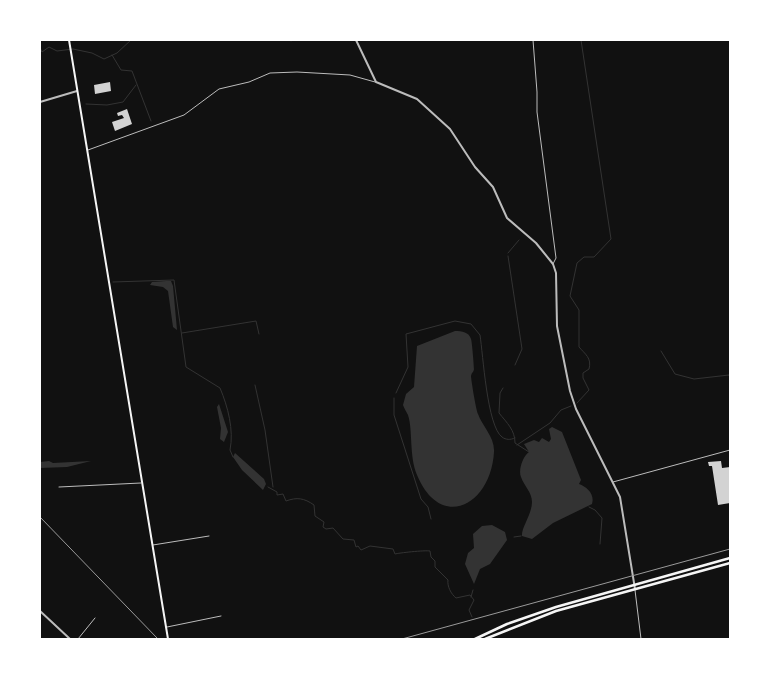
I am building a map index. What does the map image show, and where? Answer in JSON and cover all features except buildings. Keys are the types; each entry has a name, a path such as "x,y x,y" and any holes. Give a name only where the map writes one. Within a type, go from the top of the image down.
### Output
{"highway":[{"path":"475,639 556,606 730,558"},
{"path":"484,639 556,611 730,563"},
{"path":"513,622 515,626"}],"main road":[{"path":"69,40 168,639"}],"street":[{"path":"356,40 376,82"},
{"path":"533,40 537,92 536,112 556,258 553,264"},
{"path":"87,150 184,115 219,89 249,82 270,73 350,74 376,82 417,99 450,129 475,167 494,187 507,218 536,242 553,264 556,273 558,331 572,399 613,482 623,508 641,639"},
{"path":"40,102 78,91"},
{"path":"613,482 730,450"},
{"path":"59,487 142,483"},
{"path":"152,545 209,536"},
{"path":"40,611 70,639"},
{"path":"166,627 221,616"},
{"path":"78,639 95,618"}],"shaded area":[{"path":"171,281 177,330 173,327 168,291 163,287 150,285 152,282"},
{"path":"455,331 465,332 471,339 474,369 471,376 476,407 492,441 494,452 491,471 484,486 475,498 463,505 451,507 439,503 427,493 417,475 413,460 408,415 403,405 406,394 414,387 417,346"},
{"path":"219,404 228,432 224,442 220,439 221,428 217,407"},
{"path":"552,427 562,432 581,480 579,484 590,491 593,500 592,504 553,523 532,539 522,536 532,502 531,495 520,474 522,463 529,452 524,444 534,440 539,442 542,438 549,442 551,439 549,429"},
{"path":"235,453 264,479 266,484 263,490 242,470 233,457"},
{"path":"49,461 53,463 91,461 67,467 40,468 40,462"},
{"path":"492,525 505,532 507,540 490,564 480,569 474,584 465,564 468,553 474,548 473,534 482,526"}],"waterway":[{"path":"40,48 42,52 49,47 57,51 73,49 92,53 104,59 117,53 131,40"},
{"path":"577,403 589,390 583,378 583,373 589,369 590,362 579,347 579,310 570,296 577,263 584,257 594,257 611,239 581,40"},
{"path":"112,55 121,70 132,71 151,121"},
{"path":"86,104 107,105 123,102 136,85"},
{"path":"508,253 519,240"},
{"path":"508,256 522,349 515,365"},
{"path":"113,282 174,280 186,367 220,388 230,419 230,450 233,457"},
{"path":"182,333 256,321 259,334"},
{"path":"396,393 408,367 406,334 455,321 471,324 480,335 489,405 497,430 505,439 515,438"},
{"path":"661,351 675,374 694,379 729,375 730,378"},
{"path":"255,385 265,430 273,487"},
{"path":"503,388 500,393 499,413 512,430 515,443 529,452"},
{"path":"394,398 394,415 421,499 428,507 431,519"},
{"path":"517,445 550,423 561,410 571,406"},
{"path":"268,487 277,492 277,495 283,494 286,501 300,499 314,505 315,516 324,522 323,527 326,529 333,528 343,539 354,540 356,547 358,546 361,550 370,546 393,549 395,554 430,551 431,557 435,561 435,567 448,580 449,587 454,596 456,598 470,595 474,600 469,610 472,617"},
{"path":"589,507 595,510 602,518 600,544"},
{"path":"514,537 521,536"},
{"path":"471,597 473,590"}],"railway":[{"path":"40,517 158,639"},
{"path":"402,639 730,549"}]}
